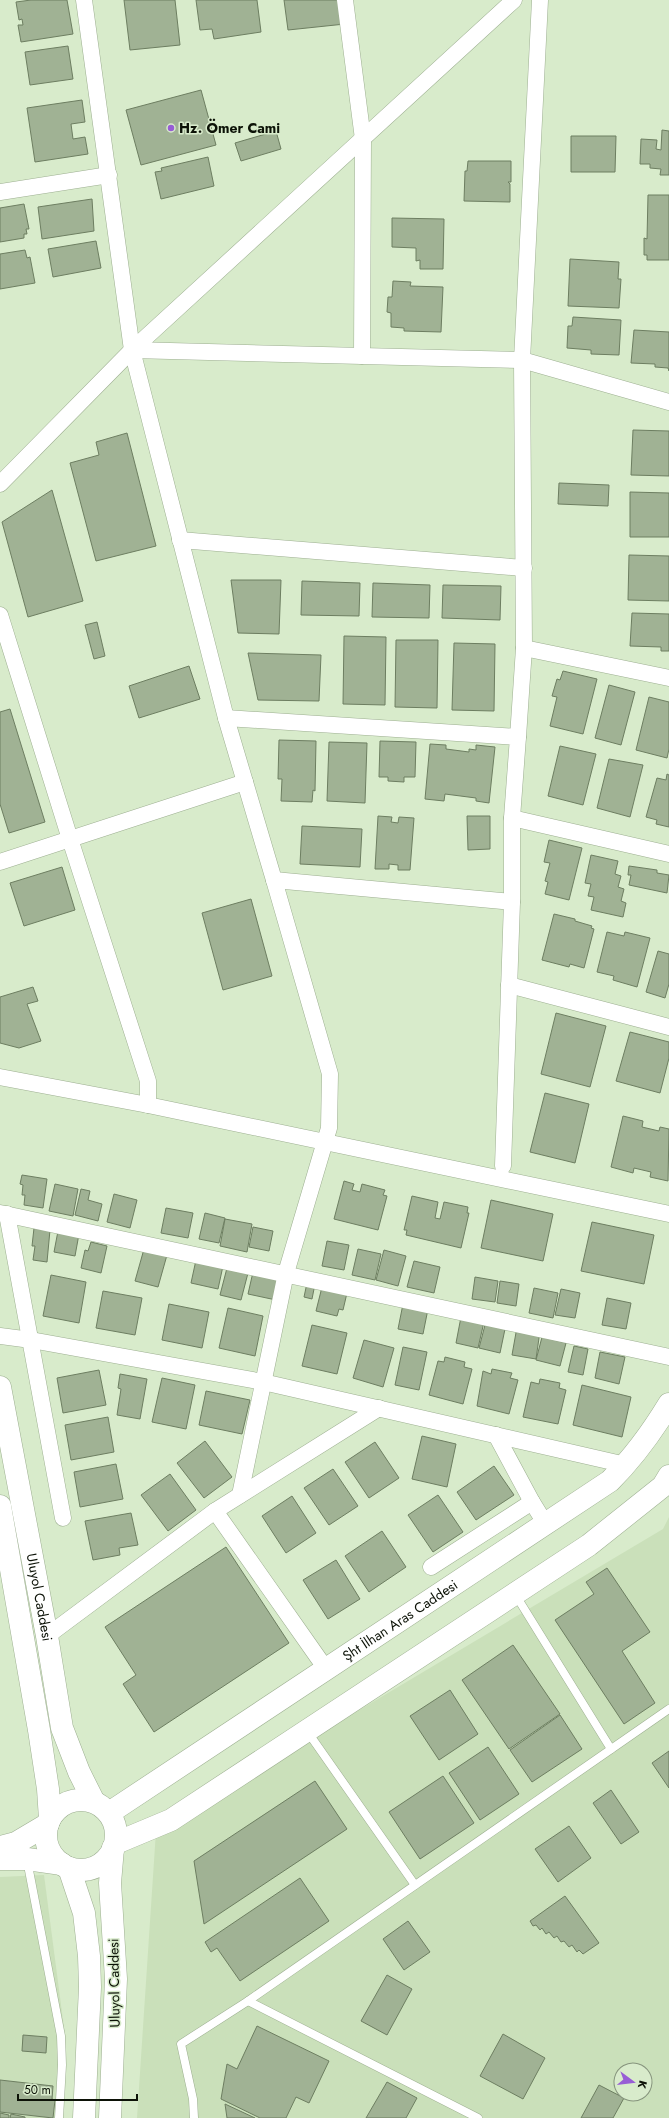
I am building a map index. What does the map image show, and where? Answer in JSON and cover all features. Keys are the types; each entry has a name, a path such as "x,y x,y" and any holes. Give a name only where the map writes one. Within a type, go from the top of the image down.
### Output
{"main road":[{"name":"Uluyol Caddesi","path":"0,1387 47,1636 62,1728 79,1772 102,1808"},
{"name":"Şht İlhan Aras Caddesi","path":"102,1808 326,1669 610,1480 626,1465 652,1433 669,1404"},
{"path":"114,1846 172,1820 589,1545 667,1484"},
{"name":"Uluyol Caddesi","path":"0,1511 39,1730 48,1789 49,1821"},
{"path":"0,1847 16,1843 49,1821 57,1810 66,1803 77,1800 102,1808 114,1820 116,1832 114,1846 104,1862 94,1868 83,1870 27,1860 0,1859"},
{"path":"49,1821 46,1835 48,1846 53,1857 65,1866"},
{"name":"Uluyol Caddesi","path":"110,2118 116,1979 110,1883 114,1846"},
{"name":"Uluyol Caddesi","path":"65,1866 84,1913 89,1956 90,1994 84,2118"}],"street":[{"path":"84,0 132,350 226,718 330,1074 329,1128 286,1273 240,1495"},
{"path":"345,0 363,139 362,356"},
{"path":"0,484 132,350 514,0"},
{"path":"503,1166 512,902 512,818 524,648 522,360 540,0"},
{"path":"0,192 109,175"},
{"path":"132,350 522,360 669,402"},
{"path":"180,540 524,568"},
{"path":"0,615 148,1081 148,1105"},
{"path":"524,648 669,678"},
{"path":"226,718 518,737"},
{"path":"0,862 245,782"},
{"path":"512,818 669,854"},
{"path":"274,880 512,902"},
{"path":"509,985 669,1027"},
{"path":"0,1077 325,1141 669,1214"},
{"path":"63,1518 31,1340 4,1213 669,1356"},
{"path":"0,1336 31,1340 263,1382 626,1465"},
{"path":"47,1636 215,1511 380,1408"},
{"path":"496,1435 532,1502 546,1523"},
{"path":"431,1567 532,1502"},
{"path":"215,1511 326,1669"}],"lane":[{"path":"515,1594 611,1749"},
{"path":"194,2118 193,2099 181,2044 248,2001 669,1709"},
{"path":"307,1731 415,1885"},
{"path":"27,1860 61,2036 62,2065 58,2118"},
{"path":"248,2001 478,2118"}],"shaded area":[{"path":"669,1517 669,2118 137,2118 156,1831 663,1529"},
{"path":"44,1875 66,2043 62,2118 0,2118 0,1877"}],"building":[{"path":"31,0 67,0 73,34 21,42 18,25 23,25 22,19 19,20 16,2"},
{"path":"124,0 175,0 180,45 130,50"},
{"path":"196,0 257,0 261,32 214,39 212,29 200,30"},
{"path":"284,0 342,0 345,24 288,30"},
{"path":"68,46 73,79 30,85 25,52"},
{"name":"Hz. Ömer Cami","path":"201,90 216,145 141,165 126,110"},
{"path":"82,100 85,122 71,124 73,139 85,137 88,154 35,162 27,108"},
{"path":"662,130 669,131 669,175 660,175 661,169 650,168 650,164 640,164 641,139 657,140 656,149 661,150"},
{"path":"276,131 281,149 241,161 235,143"},
{"path":"571,136 616,136 615,172 571,172"},
{"path":"208,157 214,186 161,199 155,172 162,171 161,168"},
{"path":"468,161 511,161 511,182 508,182 510,184 510,202 464,201 465,171 467,171"},
{"path":"648,195 669,195 669,260 647,260 647,255 644,255 644,238 647,239"},
{"path":"92,199 94,231 42,239 38,207"},
{"path":"24,204 29,229 26,229 27,234 24,234 24,238 0,242 0,208"},
{"path":"392,218 444,219 443,269 420,269 420,260 416,261 416,248 392,247"},
{"path":"96,241 101,268 53,277 48,249"},
{"path":"25,250 27,258 30,257 35,283 0,289 0,254"},
{"path":"570,259 619,262 618,279 621,279 619,308 568,306"},
{"path":"393,281 411,282 410,286 443,287 441,332 404,331 404,328 391,327 391,313 387,312 388,297 392,297"},
{"path":"573,317 621,320 619,355 591,354 591,350 567,348 568,326 572,326"},
{"path":"634,330 669,332 669,371 668,368 655,367 655,364 631,363"},
{"path":"633,430 669,431 669,476 631,475"},
{"path":"127,433 156,546 96,561 70,463 99,455 96,442"},
{"path":"559,483 609,485 608,506 558,504"},
{"path":"52,490 83,601 28,617 2,522"},
{"path":"630,492 669,493 669,537 630,537"},
{"path":"629,555 669,556 669,601 628,600"},
{"path":"231,580 281,580 279,634 238,633"},
{"path":"302,581 360,583 359,616 301,615"},
{"path":"373,583 430,585 429,618 372,617"},
{"path":"443,585 501,586 500,620 442,618"},
{"path":"632,613 669,614 669,651 661,651 661,647 630,646"},
{"path":"97,622 105,656 94,659 85,625"},
{"path":"344,636 386,637 385,705 343,704"},
{"path":"396,640 438,640 437,708 395,707"},
{"path":"454,643 495,644 494,711 452,710"},
{"path":"248,653 321,655 319,701 258,700"},
{"path":"189,666 200,699 139,718 129,686"},
{"path":"563,671 597,679 583,734 550,726 557,697 552,696 557,679 560,680"},
{"path":"609,685 635,692 621,745 595,738"},
{"path":"649,697 669,702 669,749 667,758 636,750"},
{"path":"10,709 45,822 9,833 0,804 0,712"},
{"path":"279,740 316,741 315,791 313,790 312,802 281,801 282,779 278,779"},
{"path":"380,741 416,742 415,777 404,777 404,782 388,781 388,777 379,777"},
{"path":"329,742 367,743 365,803 327,801"},
{"path":"430,744 446,745 446,749 469,752 469,749 476,750 476,745 495,747 489,803 476,801 476,798 445,794 444,801 425,799"},
{"path":"560,746 596,754 583,805 548,796"},
{"path":"609,759 643,765 630,817 597,808"},
{"path":"667,774 669,775 669,827 656,824 657,820 646,817 657,778 666,780"},
{"path":"378,816 392,817 391,822 398,823 399,817 414,818 410,870 398,870 398,865 389,864 389,869 375,869"},
{"path":"467,816 490,816 490,849 468,850"},
{"path":"302,826 362,829 360,867 300,864"},
{"path":"549,840 582,848 569,900 545,894 548,882 545,881 550,863 544,862"},
{"path":"591,855 618,861 615,874 621,876 618,887 624,889 621,901 626,903 623,917 591,910 594,897 588,896 591,884 585,883"},
{"path":"629,866 657,870 657,873 669,875 667,893 629,885 631,875 628,875"},
{"path":"62,867 75,910 24,926 10,883"},
{"path":"251,899 272,976 223,990 202,913"},
{"path":"554,914 575,919 575,921 592,926 591,928 594,929 584,968 570,964 569,967 542,960"},
{"path":"607,932 624,936 625,932 650,938 637,987 613,980 614,976 597,972"},
{"path":"658,951 669,954 669,984 665,998 646,992"},
{"path":"33,987 38,1001 27,1004 41,1041 19,1048 0,1043 0,997"},
{"path":"556,1013 606,1026 590,1087 541,1074"},
{"path":"630,1032 669,1042 669,1058 660,1093 616,1081"},
{"path":"545,1093 589,1104 575,1163 530,1152"},
{"path":"623,1116 643,1121 642,1127 659,1131 660,1127 669,1129 668,1181 650,1177 651,1172 634,1168 633,1173 611,1167"},
{"path":"22,1175 47,1179 43,1208 24,1205 25,1195 22,1195 23,1185 20,1184"},
{"path":"344,1181 354,1184 352,1190 360,1192 362,1184 385,1190 383,1195 387,1196 378,1230 334,1219"},
{"path":"55,1184 78,1189 73,1216 49,1211"},
{"path":"81,1189 90,1191 88,1200 102,1204 98,1221 75,1215"},
{"path":"114,1194 137,1200 130,1228 107,1222"},
{"path":"412,1196 438,1202 435,1218 440,1219 444,1202 468,1207 467,1213 469,1213 461,1248 406,1235 407,1230 404,1230"},
{"path":"491,1200 553,1214 543,1261 481,1248"},
{"path":"166,1208 193,1213 188,1238 161,1233"},
{"path":"205,1213 225,1218 219,1243 199,1239"},
{"path":"225,1219 252,1224 247,1252 220,1246"},
{"path":"592,1222 654,1235 644,1284 581,1271"},
{"path":"253,1227 273,1231 269,1251 249,1247"},
{"path":"34,1228 50,1230 47,1262 33,1260 35,1246 32,1246"},
{"path":"58,1231 79,1234 75,1256 54,1252"},
{"path":"327,1241 349,1245 344,1270 322,1266"},
{"path":"91,1242 107,1246 101,1273 81,1268 85,1250 88,1251"},
{"path":"144,1249 167,1255 158,1287 135,1281"},
{"path":"358,1249 381,1254 375,1280 352,1275"},
{"path":"384,1250 406,1256 398,1286 376,1280"},
{"path":"196,1260 223,1266 218,1289 191,1283"},
{"path":"414,1261 440,1267 434,1293 407,1287"},
{"path":"227,1268 248,1273 241,1300 220,1295"},
{"path":"253,1272 280,1278 276,1300 248,1294"},
{"path":"51,1275 86,1282 79,1323 43,1316"},
{"path":"475,1277 498,1281 495,1302 472,1299"},
{"path":"500,1281 519,1284 516,1306 497,1303"},
{"path":"307,1283 315,1284 312,1299 304,1297"},
{"path":"322,1287 347,1293 343,1310 339,1309 337,1316 316,1311"},
{"path":"534,1288 558,1293 553,1318 529,1313"},
{"path":"561,1289 580,1293 575,1318 555,1315"},
{"path":"103,1291 142,1298 135,1335 96,1328"},
{"path":"607,1298 631,1303 626,1329 602,1325"},
{"path":"169,1304 209,1312 202,1348 162,1340"},
{"path":"403,1304 428,1309 423,1334 398,1329"},
{"path":"228,1308 263,1316 255,1356 219,1348"},
{"path":"461,1317 484,1322 478,1348 456,1343"},
{"path":"312,1325 347,1333 337,1374 302,1366"},
{"path":"485,1325 505,1329 500,1353 479,1348"},
{"path":"517,1327 540,1331 536,1359 512,1355"},
{"path":"542,1337 566,1343 560,1366 536,1360"},
{"path":"364,1340 394,1348 383,1387 353,1378"},
{"path":"574,1346 588,1349 583,1375 568,1372"},
{"path":"403,1347 427,1352 419,1390 395,1385"},
{"path":"600,1352 625,1357 619,1384 595,1378"},
{"path":"445,1357 465,1362 464,1367 472,1369 463,1404 429,1395 438,1361 444,1362"},
{"path":"492,1369 512,1373 510,1378 518,1380 509,1414 477,1406 483,1371 491,1374"},
{"path":"99,1370 106,1405 63,1413 57,1378"},
{"path":"120,1374 147,1379 140,1419 117,1415 121,1389 118,1388"},
{"path":"162,1378 195,1385 186,1429 152,1422"},
{"path":"540,1379 560,1383 559,1388 566,1390 558,1424 523,1417 531,1382 539,1384"},
{"path":"582,1385 631,1397 622,1437 573,1425"},
{"path":"206,1391 250,1400 242,1434 199,1425"},
{"path":"108,1417 114,1452 71,1460 65,1425"},
{"path":"422,1436 456,1444 447,1487 412,1479"},
{"path":"205,1441 232,1477 204,1498 177,1463"},
{"path":"375,1442 399,1478 369,1498 345,1462"},
{"path":"116,1464 123,1499 80,1507 74,1472"},
{"path":"494,1466 514,1495 476,1520 457,1492"},
{"path":"333,1469 358,1506 329,1525 304,1488"},
{"path":"170,1474 196,1510 168,1531 141,1495"},
{"path":"438,1495 463,1532 433,1552 408,1515"},
{"path":"292,1496 316,1533 286,1553 262,1516"},
{"path":"131,1513 138,1545 119,1548 120,1555 93,1560 85,1521"},
{"path":"382,1531 406,1567 369,1592 345,1556"},
{"path":"226,1547 289,1643 154,1732 123,1684 136,1675 105,1627"},
{"path":"336,1560 360,1599 328,1619 303,1580"},
{"path":"607,1568 650,1632 622,1651 655,1703 624,1724 555,1620 594,1594 586,1582"},
{"path":"513,1645 560,1714 509,1749 462,1680"},
{"path":"450,1690 478,1734 439,1760 410,1716"},
{"path":"560,1715 582,1749 532,1782 510,1750"},
{"path":"488,1747 519,1794 480,1820 449,1773"},
{"path":"669,1751 669,1788 652,1763"},
{"path":"443,1776 474,1823 420,1859 389,1812"},
{"path":"315,1781 347,1829 204,1924 194,1861"},
{"path":"611,1790 639,1832 621,1844 593,1803"},
{"path":"569,1826 591,1858 558,1882 535,1849"},
{"path":"300,1878 329,1921 240,1981 217,1948 211,1952 205,1942"},
{"path":"565,1896 599,1943 583,1954 579,1950 577,1952 572,1945 569,1947 564,1941 561,1942 557,1936 554,1938 549,1932 546,1934 542,1928 540,1930 536,1925 533,1926 530,1921"},
{"path":"408,1921 430,1952 404,1970 383,1939"},
{"path":"387,1975 412,1989 387,2035 361,2021"},
{"path":"257,2026 329,2061 309,2103 296,2097 286,2118 260,2118 221,2099 227,2064 237,2069"},
{"path":"503,2034 545,2058 523,2099 480,2076"},
{"path":"23,2035 47,2037 46,2053 22,2051"},
{"path":"0,2080 53,2086 52,2099 55,2100 53,2118 0,2112"},
{"path":"387,2082 417,2098 406,2118 366,2118"},
{"path":"599,2085 613,2092 613,2102 622,2102 613,2118 581,2118"},
{"path":"225,2104 255,2118 227,2118"},
{"path":"0,2113 9,2115 9,2118 0,2118"},
{"path":"11,2114 25,2117 25,2118 10,2118"}],"place":[{"name":"Hz. Ömer Cami","path":"171,128"}]}
